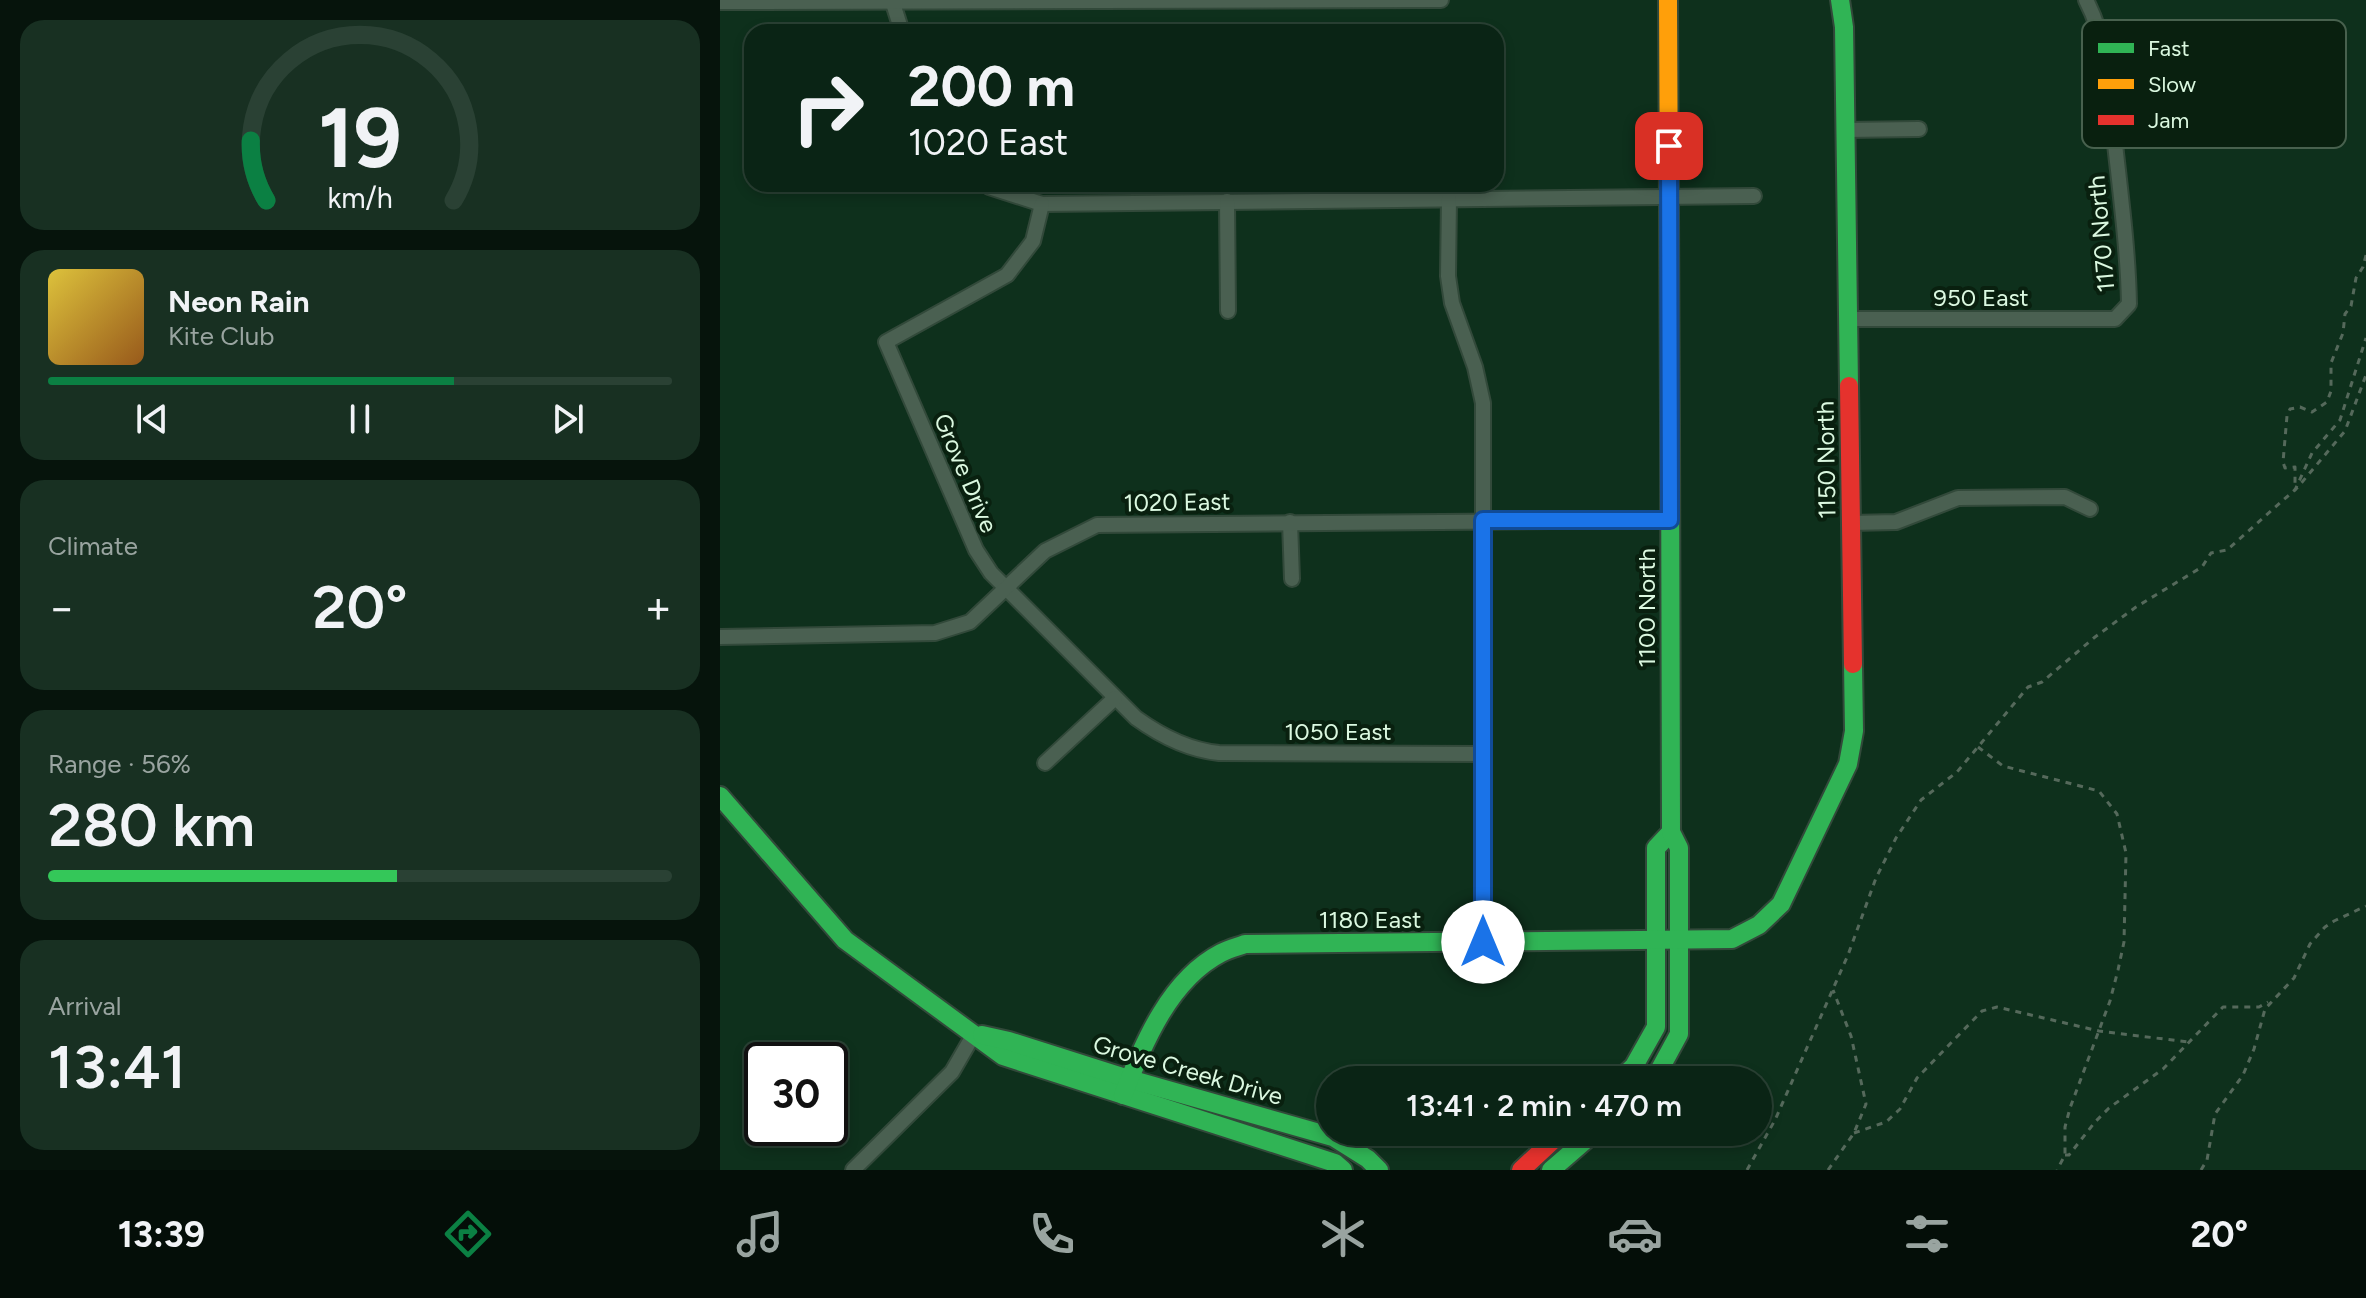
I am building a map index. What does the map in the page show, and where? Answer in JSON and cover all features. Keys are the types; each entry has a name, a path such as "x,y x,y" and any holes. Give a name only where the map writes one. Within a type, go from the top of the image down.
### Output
{"street":[{"path":"892,0 900,24"},
{"path":"720,2 1441,0"},
{"name":"1100 North","path":"1662,1066 1679,1034 1679,848 1671,832 1668,0"},
{"name":"1150 North","path":"1781,904 1848,764 1854,731 1844,27 1840,0"},
{"name":"1170 North","path":"2086,0 2096,20"},
{"path":"1845,130 1919,129"},
{"name":"1170 North","path":"2115,319 2129,304 2128,259 2116,148"},
{"path":"1005,192 1042,204 1754,196"},
{"path":"1449,199 1448,276 1452,303 1475,367 1483,403 1483,942"},
{"path":"1227,201 1228,311"},
{"name":"Grove Drive","path":"1042,204 1033,241 1007,275 886,342 976,550 991,573 1115,698 1154,731 1193,749"},
{"name":"950 East","path":"1848,319 2115,319"},
{"path":"1851,523 1896,522 1958,498 2065,497 2090,509"},
{"name":"1020 East","path":"720,637 935,633 970,622 1045,551 1097,525 1670,520"},
{"path":"1290,522 1292,579"},
{"path":"1045,763 1115,698"},
{"name":"1050 East","path":"1193,749 1219,753 1483,754"},
{"name":"Grove Creek Drive","path":"720,796 845,940 1003,1056 1333,1137 1368,1159 1379,1170"},
{"name":"1100 North","path":"1634,1066 1656,1027 1656,848 1671,832"},
{"name":"1180 East","path":"1126,1087 1138,1055 1177,991 1218,954 1245,944 1732,939 1753,931 1781,904"},
{"path":"853,1170 952,1072 974,1034"},
{"name":"Grove Creek Drive","path":"1126,1087 1335,1163 1343,1170"},
{"path":"1521,1170 1547,1146"},
{"path":"1551,1170 1579,1146"}],"path":[{"path":"2295,490 2295,467 2285,468 2283,462 2287,416 2290,409 2300,407 2312,412 2327,402 2331,391 2331,363 2343,333 2345,314 2351,306 2356,278 2366,255"},
{"path":"2295,490 2312,453 2340,420 2366,338"},
{"path":"1747,1170 1775,1120 1833,990 1876,878 1896,838 1921,800 1957,772 2028,687 2042,682 2136,607 2202,567 2211,553 2227,550 2295,490 2345,431 2366,375"},
{"path":"1978,747 2003,766 2099,791 2117,814 2126,853 2124,942 2110,1001 2070,1108 2065,1127 2065,1155 2057,1170"},
{"path":"2065,1155 2069,1155 2109,1108 2163,1069 2223,1007 2259,1007 2271,1000 2294,978 2310,944 2325,927 2366,906"},
{"path":"1828,1170 1854,1133 1866,1104 1851,1036 1833,990"},
{"path":"2201,1170 2207,1160 2215,1114 2243,1075 2254,1049 2262,1016 2271,1000"},
{"path":"1854,1133 1886,1122 1900,1109 1917,1078 1982,1011 1997,1007 2015,1009 2099,1031 2188,1042"}],"traffic: fast":[{"path":"1840,0 1844,27 1849,386"},
{"path":"1662,1066 1679,1034 1679,848 1671,832 1670,422"},
{"path":"1123,1095 1150,1034 1173,996 1203,965 1221,953 1245,944 1732,939 1759,925 1781,904 1848,764 1854,731 1853,664"},
{"path":"720,796 845,940 1003,1056 1335,1163 1343,1170"},
{"path":"1634,1066 1656,1027 1656,848 1671,832"},
{"path":"982,1035 1333,1137 1368,1159 1379,1170"},
{"path":"1551,1170 1579,1146"}],"traffic: slow":[{"path":"1668,0 1669,212"}],"traffic: jam":[{"path":"1669,212 1670,422"},
{"path":"1849,386 1853,664"},
{"path":"1521,1170 1547,1146"}],"route":[{"path":"1483,942 1483,520 1670,520 1669,146"}]}
